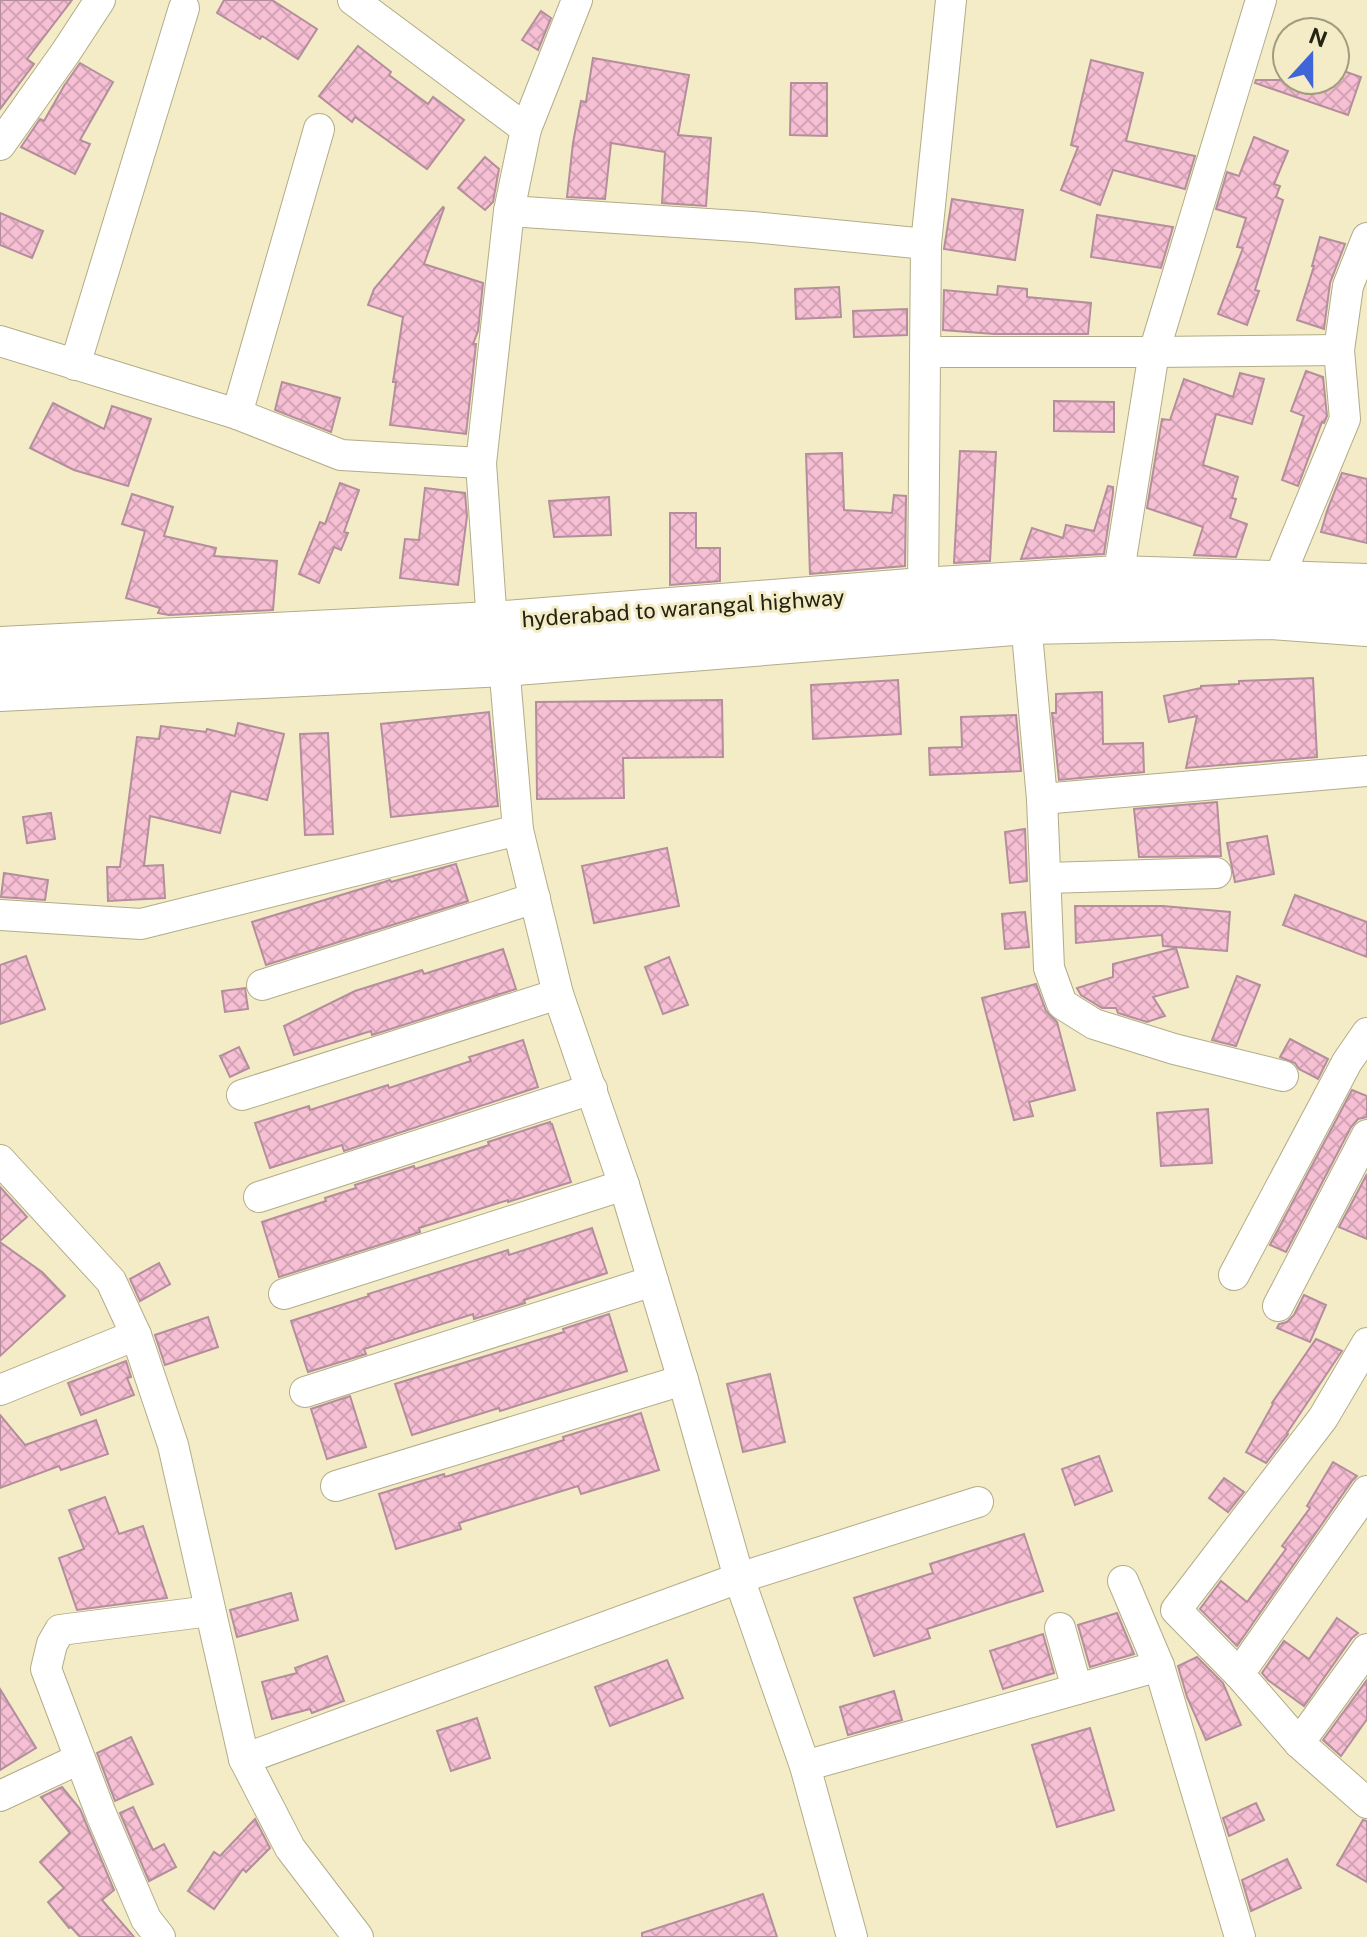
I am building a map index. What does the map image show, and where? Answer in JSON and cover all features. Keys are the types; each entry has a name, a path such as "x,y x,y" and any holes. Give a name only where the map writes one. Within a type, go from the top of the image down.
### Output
{"main road":[{"name":"hyderabad to warangal highway","path":"0,649 498,644 923,590 1118,578 1367,586"},
{"path":"0,689 498,644 1026,622 1271,617 1367,624"}],"street":[{"path":"0,145 100,0"},
{"path":"353,0 526,129"},
{"path":"577,0 526,129 509,211 481,463 518,830 558,994 624,1185 739,1578 805,1766 852,1937"},
{"path":"923,590 926,244 951,0"},
{"path":"1118,578 1154,352 1261,0"},
{"path":"75,365 184,8"},
{"path":"237,414 319,129"},
{"path":"509,211 753,227 926,244"},
{"path":"1277,583 1345,419 1339,350 1358,290 1367,238"},
{"path":"0,341 237,414 341,455 481,463"},
{"path":"925,352 1339,350"},
{"path":"1026,622 1042,799 1049,968 1062,1004 1094,1024 1174,1049 1283,1076"},
{"path":"1042,799 1367,771"},
{"path":"0,915 141,924 518,830"},
{"path":"1046,878 1216,873"},
{"path":"262,985 535,898"},
{"path":"242,1095 558,994"},
{"path":"1234,1275 1357,1070 1367,1033"},
{"path":"259,1197 592,1089"},
{"path":"1278,1306 1367,1135"},
{"path":"0,1160 111,1281 136,1335 173,1445 244,1759 290,1848 358,1937"},
{"path":"284,1294 624,1185"},
{"path":"305,1392 653,1281"},
{"path":"0,1390 136,1335"},
{"path":"1367,1343 1323,1418 1176,1610 1239,1674 1299,1743 1367,1803"},
{"path":"336,1486 683,1380"},
{"path":"1239,1674 1367,1491"},
{"path":"244,1759 739,1578 978,1502"},
{"path":"1123,1581 1159,1666 1240,1937"},
{"path":"160,1937 146,1919 79,1759 46,1669 52,1644 60,1630 210,1611"},
{"path":"1060,1628 1077,1689"},
{"path":"1299,1743 1367,1649"},
{"path":"805,1766 1159,1666"},
{"path":"0,1796 79,1759"}],"building":[{"path":"0,0 72,0 27,59 34,64 0,109"},
{"path":"224,0 272,0 317,29 298,59 217,13"},
{"path":"541,11 551,18 538,50 522,40"},
{"path":"358,46 391,72 389,75 428,104 433,97 464,120 427,169 355,117 352,122 319,96"},
{"path":"593,58 689,75 678,135 711,138 706,206 662,203 665,152 611,143 605,199 567,197 573,143 581,101 586,102"},
{"path":"1091,60 1143,73 1126,141 1195,156 1185,189 1113,170 1100,205 1061,190 1078,147 1071,145"},
{"path":"80,63 113,82 80,140 90,144 75,174 21,147 40,119 44,121"},
{"path":"1351,74 1361,77 1348,115 1293,96 1351,96"},
{"path":"1256,80 1271,80 1271,89 1255,83"},
{"path":"791,83 827,83 827,136 790,135"},
{"path":"1254,137 1288,151 1274,184 1280,186 1276,197 1283,200 1247,325 1218,314 1243,248 1237,247 1246,218 1216,209 1227,172 1239,176"},
{"path":"485,157 499,169 493,202 485,210 458,188"},
{"path":"952,199 1023,210 1015,260 944,249"},
{"path":"443,207 424,264 483,283 478,331 473,344 476,344 466,434 390,425 403,317 368,305 374,289"},
{"path":"0,213 43,231 32,258 0,245"},
{"path":"1097,215 1173,227 1161,268 1091,257"},
{"path":"1320,237 1345,244 1330,283 1324,329 1297,320"},
{"path":"998,286 1027,289 1027,297 1091,303 1088,334 994,334 943,330 944,290 997,295"},
{"path":"839,287 841,317 796,319 795,289"},
{"path":"907,309 907,335 854,337 853,311"},
{"path":"1306,371 1323,377 1327,416 1298,486 1282,480 1304,416 1291,411"},
{"path":"1240,373 1264,379 1252,424 1216,414 1203,465 1238,477 1230,518 1247,524 1236,557 1194,555 1203,527 1147,508 1162,419 1170,420 1184,379 1233,397"},
{"path":"282,382 340,398 331,432 275,410"},
{"path":"1054,401 1114,402 1114,432 1054,431"},
{"path":"53,403 104,429 112,406 151,419 128,486 74,470 30,448"},
{"path":"960,451 996,452 990,561 954,563"},
{"path":"842,453 844,510 892,513 894,495 906,496 905,566 810,574 806,454"},
{"path":"1342,473 1367,479 1367,543 1321,532"},
{"path":"340,483 359,490 341,550 334,547 319,583 299,574 320,522 325,524"},
{"path":"1108,486 1113,487 1113,493 1104,554 1021,559 1032,528 1063,538 1066,525 1094,531"},
{"path":"425,488 465,493 467,516 458,585 400,578 405,539 419,540"},
{"path":"132,494 173,507 164,536 216,548 214,556 277,561 273,610 169,615 158,613 160,608 126,598 145,531 122,524"},
{"path":"609,497 611,535 554,537 549,501"},
{"path":"670,513 696,513 696,548 720,548 720,581 670,585"},
{"path":"1313,678 1317,757 1186,768 1197,716 1169,722 1164,696 1201,686 1239,684 1239,681"},
{"path":"898,680 901,734 813,739 811,685"},
{"path":"1102,692 1103,744 1143,743 1144,772 1059,780 1052,713 1056,713 1056,694"},
{"path":"722,700 723,757 623,758 624,798 537,799 536,702"},
{"path":"489,712 498,806 391,817 381,724"},
{"path":"1016,715 1021,771 930,775 929,748 962,747 961,717"},
{"path":"238,723 284,734 267,800 231,791 220,833 150,816 144,866 163,865 165,898 108,901 107,867 120,867 137,737 159,739 161,726 206,732 207,729 235,736"},
{"path":"328,733 333,834 305,835 300,734"},
{"path":"1217,802 1221,856 1139,857 1134,809"},
{"path":"51,813 55,839 27,843 23,817"},
{"path":"1025,829 1027,881 1010,883 1005,832"},
{"path":"1267,836 1274,874 1235,882 1227,843"},
{"path":"667,848 679,906 594,923 582,866"},
{"path":"456,864 468,901 266,965 252,922 390,880"},
{"path":"4,873 48,880 45,900 1,897"},
{"path":"1295,895 1367,922 1367,957 1283,925"},
{"path":"1075,906 1163,906 1230,912 1227,951 1163,946 1162,935 1076,943"},
{"path":"1025,912 1029,947 1005,949 1002,914"},
{"path":"1176,948 1188,987 1153,997 1165,1016 1147,1022 1118,1013 1116,1008 1102,1008 1081,995 1077,988 1113,977 1113,964"},
{"path":"503,949 516,989 372,1035 371,1031 294,1055 284,1026 355,991 422,970 424,974"},
{"path":"26,956 45,1009 0,1024 0,965"},
{"path":"669,957 688,1005 663,1014 645,967"},
{"path":"1237,976 1260,985 1236,1046 1212,1040"},
{"path":"1036,984 1046,1011 1057,1022 1075,1090 1029,1102 1033,1116 1014,1120 982,998"},
{"path":"245,988 248,1009 225,1012 222,991"},
{"path":"1290,1039 1328,1059 1318,1079 1280,1057"},
{"path":"523,1040 538,1087 344,1151 342,1145 270,1168 255,1123 309,1106 310,1110 388,1085 389,1088"},
{"path":"239,1047 249,1068 230,1077 220,1056"},
{"path":"1352,1090 1367,1096 1367,1117 1358,1119 1351,1127 1286,1252 1270,1245"},
{"path":"1208,1109 1212,1163 1161,1166 1157,1113"},
{"path":"550,1122 571,1182 419,1228 420,1232 279,1277 262,1222 326,1201 325,1198 356,1188 355,1185 414,1166 415,1169"},
{"path":"1367,1174 1367,1239 1339,1227"},
{"path":"0,1187 27,1217 0,1241"},
{"path":"592,1228 607,1273 474,1319 473,1314 364,1349 366,1354 308,1372 291,1321 508,1250 509,1255"},
{"path":"0,1242 42,1272 65,1296 0,1356"},
{"path":"159,1263 170,1284 140,1301 130,1279"},
{"path":"1304,1295 1326,1305 1310,1342 1277,1328 1294,1315"},
{"path":"609,1314 627,1371 412,1435 395,1384 564,1332 563,1329"},
{"path":"208,1317 218,1347 165,1365 155,1335"},
{"path":"1316,1339 1342,1351 1266,1463 1246,1452 1272,1403"},
{"path":"126,1361 131,1377 127,1378 134,1395 81,1415 68,1383"},
{"path":"770,1374 785,1442 743,1452 727,1384"},
{"path":"350,1396 366,1447 327,1459 311,1409"},
{"path":"641,1413 659,1470 581,1494 578,1486 459,1523 461,1529 396,1549 379,1494 444,1474 445,1477"},
{"path":"0,1415 25,1445 96,1420 108,1454 61,1470 59,1466 0,1488"},
{"path":"1099,1456 1112,1491 1075,1505 1062,1469"},
{"path":"1333,1462 1357,1476 1237,1646 1200,1609 1221,1581 1247,1602 1286,1549 1282,1546 1310,1508 1307,1506"},
{"path":"1224,1478 1244,1492 1228,1512 1209,1498"},
{"path":"105,1497 119,1534 143,1526 167,1598 77,1610 59,1558 84,1549 69,1510"},
{"path":"1024,1534 1043,1591 927,1629 930,1638 874,1656 854,1598 933,1573 930,1564"},
{"path":"291,1593 298,1620 237,1637 230,1610"},
{"path":"1117,1613 1134,1654 1090,1667 1078,1625"},
{"path":"1337,1618 1358,1633 1304,1706 1262,1673 1284,1641 1309,1659"},
{"path":"1043,1634 1054,1673 1003,1689 990,1651"},
{"path":"327,1656 344,1701 312,1713 310,1709 272,1719 262,1682 297,1673 295,1668"},
{"path":"1197,1657 1223,1683 1241,1725 1206,1740 1187,1697 1178,1666"},
{"path":"667,1660 683,1698 610,1726 595,1687"},
{"path":"1367,1680 1367,1719 1341,1756 1323,1740"},
{"path":"0,1689 36,1748 0,1770"},
{"path":"894,1691 902,1720 848,1735 840,1707"},
{"path":"477,1718 490,1758 451,1771 437,1731"},
{"path":"1090,1728 1114,1810 1057,1827 1032,1745"},
{"path":"131,1737 153,1784 115,1801 97,1753"},
{"path":"62,1787 80,1809 114,1890 102,1900 134,1937 80,1937 48,1902 64,1888 40,1862 70,1833 41,1797"},
{"path":"1256,1803 1264,1820 1229,1836 1223,1818"},
{"path":"133,1807 153,1850 164,1844 176,1867 149,1881 120,1813"},
{"path":"255,1819 270,1848 246,1872 243,1869 214,1909 188,1891 214,1852 220,1856"},
{"path":"1363,1820 1367,1821 1367,1882 1337,1865"},
{"path":"1287,1859 1301,1888 1251,1911 1242,1880"},
{"path":"763,1894 777,1937 642,1937 642,1933"}]}
